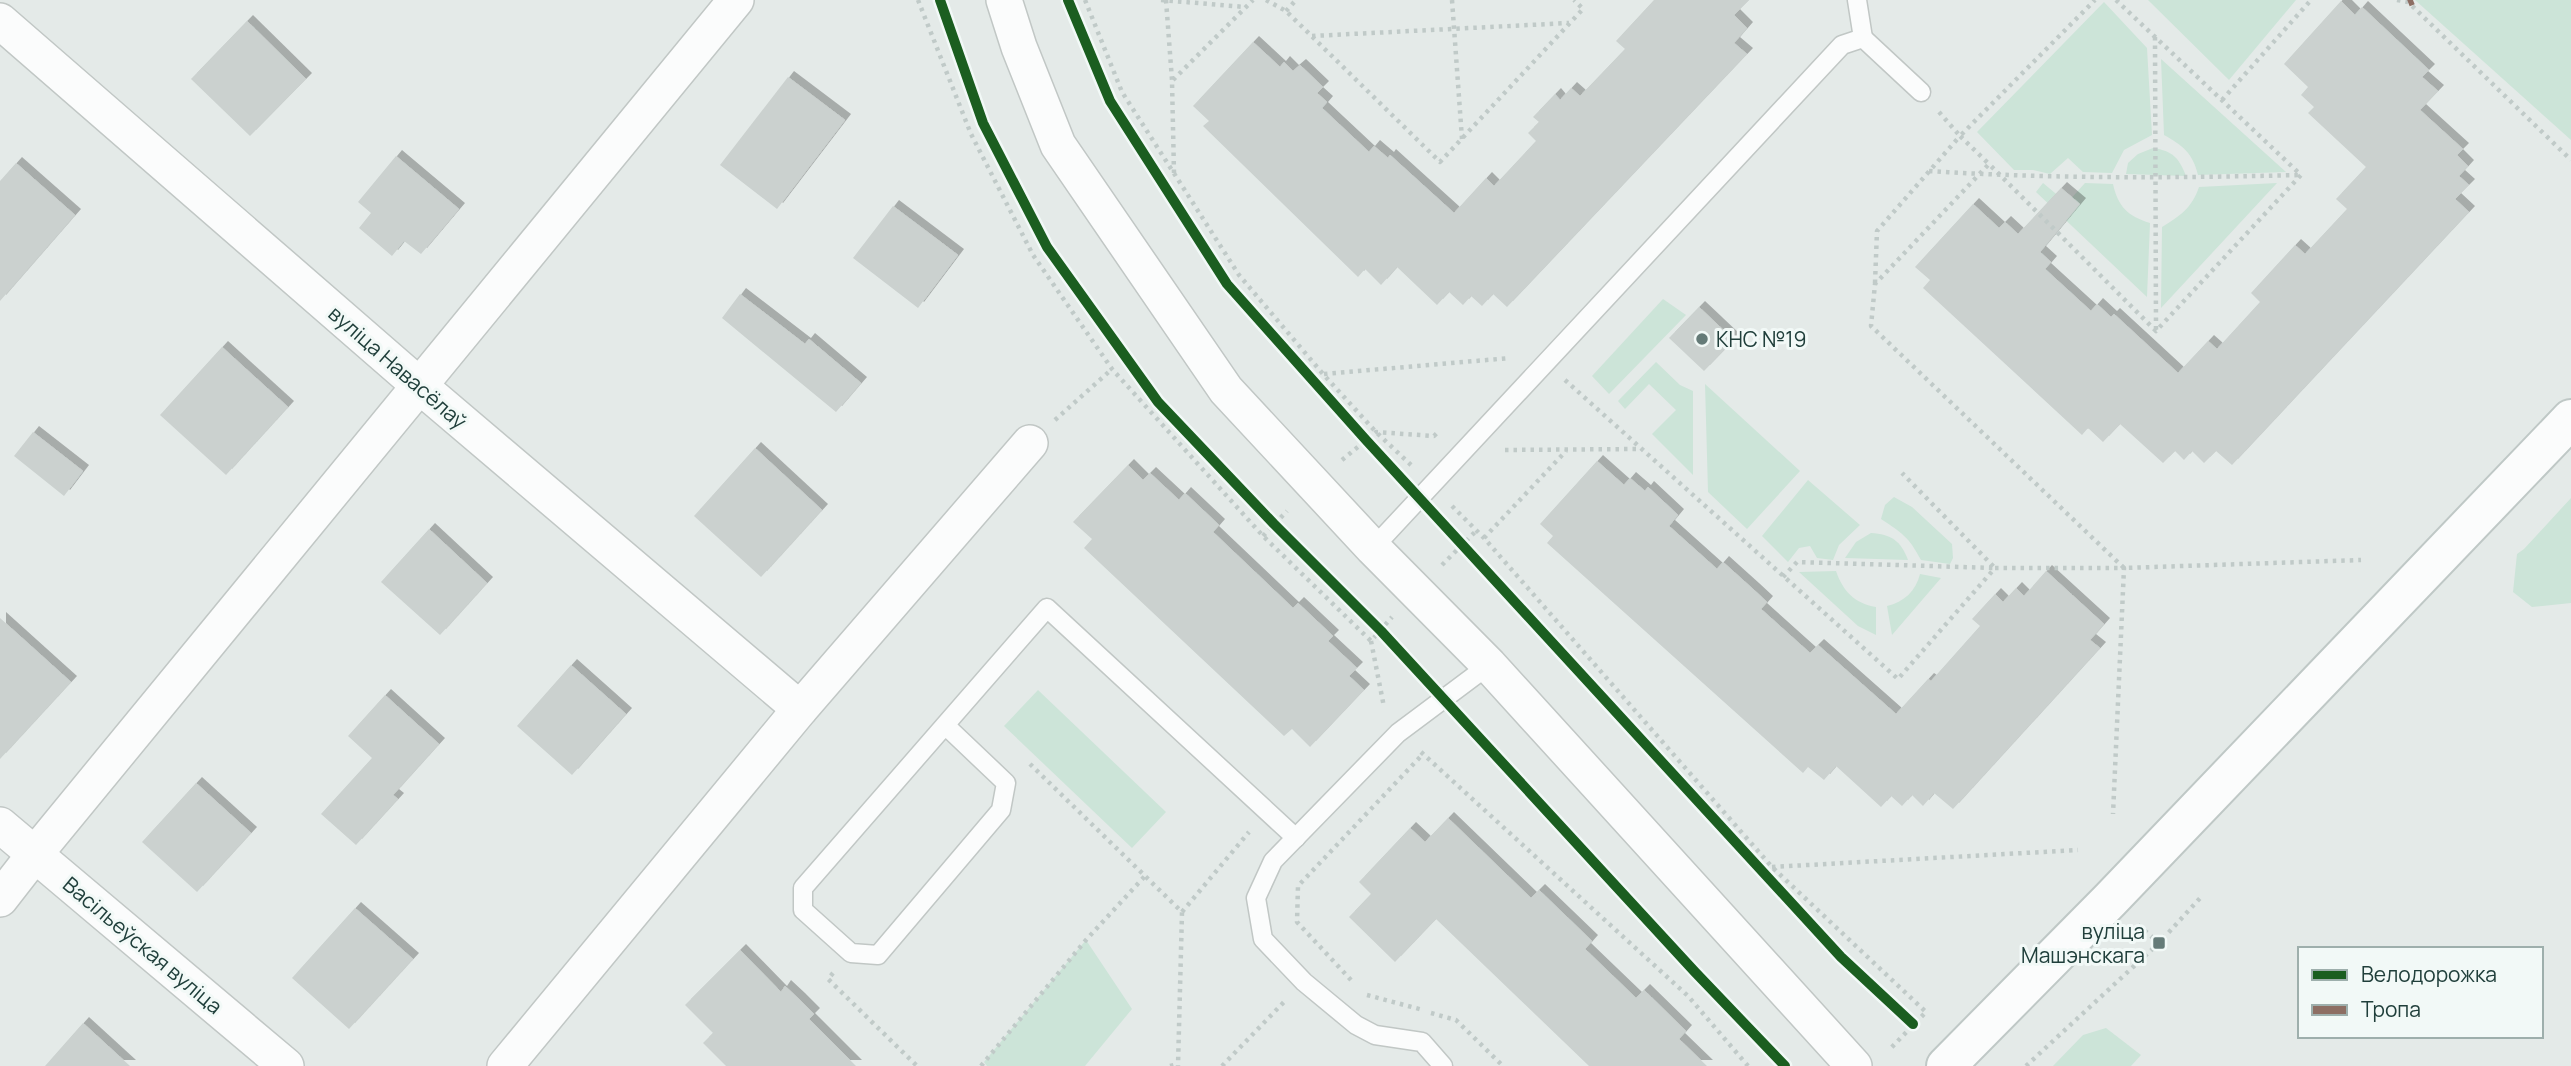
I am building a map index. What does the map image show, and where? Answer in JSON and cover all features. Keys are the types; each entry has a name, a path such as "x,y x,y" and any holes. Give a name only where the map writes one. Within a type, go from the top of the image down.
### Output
{"main road":[{"path":"1946,1066 2110,900 2571,419"}],"street":[{"path":"0,899 736,0"},
{"path":"1004,0 1019,47 1058,145 1226,390 1373,548 1489,665 1854,1066"},
{"name":"вуліца Навасёлаў","path":"0,21 421,387 800,709"},
{"path":"505,1066 800,709 1030,443"},
{"name":"Васільеўская вуліца","path":"0,825 286,1066"}],"lane":[{"path":"1857,0 1863,38 1921,92"},
{"path":"1373,548 1842,45 1863,38"},
{"path":"945,725 1006,783 1001,810 878,956 851,953 803,910 803,888 945,725 1047,608 1296,838"},
{"path":"1443,1066 1422,1042 1374,1035 1356,1026 1304,982 1263,939 1256,898 1273,861 1398,733 1489,665"}],"path":[{"path":"918,0 971,134 1033,254 1112,369 1263,536 1314,485 1371,436"},
{"path":"1085,0 1122,92 1239,275 1323,374 1371,436 1426,492 1484,538 1772,867 1926,1012 1890,1049"},
{"path":"1174,174 1172,81 1165,0 1246,7"},
{"path":"1172,81 1253,0"},
{"path":"1266,0 1286,11 1440,162 1583,9 1574,0"},
{"path":"1286,11 1296,0"},
{"path":"1452,0 1462,139"},
{"path":"2095,0 1960,136 1877,231 1871,326 2124,568 2113,814"},
{"path":"2116,0 2301,176"},
{"path":"2222,100 2311,0"},
{"path":"2398,0 2408,2 2571,160"},
{"path":"1311,36 1570,23"},
{"path":"2155,37 2156,331"},
{"path":"1921,92 1960,136 2156,331"},
{"path":"1875,284 1989,164"},
{"path":"1929,171 2002,176 2301,176"},
{"path":"2156,331 2301,176"},
{"path":"1323,374 1511,358 1544,362 1898,680 1995,568"},
{"path":"1501,367 1511,358"},
{"path":"1301,367 1329,398"},
{"path":"1030,443 1112,369"},
{"path":"1357,429 1371,436 1434,436 1443,426"},
{"path":"1371,436 1375,450"},
{"path":"1504,450 1641,449"},
{"path":"1484,538 1567,450"},
{"path":"1902,473 1995,568"},
{"path":"1426,492 1472,555"},
{"path":"1265,515 1284,534"},
{"path":"1783,577 1797,562 1995,568 2124,568 2361,560"},
{"path":"1371,621 1390,640"},
{"path":"1371,641 1388,725 1398,733"},
{"path":"1355,985 1297,922 1298,886 1423,754 1688,996 1748,1066"},
{"path":"1026,760 1182,912 1178,1065 1170,1066"},
{"path":"1709,813 1785,895"},
{"path":"1772,867 2078,850"},
{"path":"981,1066 1086,940 1145,876"},
{"path":"2026,1066 2158,943 2202,896"},
{"path":"851,953 828,979 917,1066"},
{"path":"1222,1066 1328,956"},
{"path":"1364,994 1456,1020 1503,1066"},
{"path":"1904,1016 1913,1024"}],"green space":[{"path":"2148,0 2296,0 2229,80"},
{"path":"2415,0 2571,0 2571,140"},
{"path":"2104,2 2147,48 2152,135 2124,150 2112,173 2083,172 2068,158 2050,174 2014,170 1977,132"},
{"path":"2161,59 2286,172 2198,175 2186,150 2164,135"},
{"path":"2153,148 2174,156 2186,176 2126,174 2128,163 2138,154"},
{"path":"2043,183 2067,203 2085,183 2113,184 2125,210 2150,223 2147,297 2036,192"},
{"path":"2277,183 2161,308 2162,227 2185,211 2199,187"},
{"path":"1663,299 1686,315 1609,394 1592,376"},
{"path":"1656,362 1680,385 1693,391 1693,475 1652,434 1676,410 1649,384 1625,409 1618,401"},
{"path":"1705,384 1800,471 1747,529 1708,492"},
{"path":"1808,480 1860,525 1839,545 1833,560 1817,558 1810,546 1799,548 1788,562 1762,536"},
{"path":"1894,497 1912,507 1952,544 1953,558 1950,564 1921,560 1904,536 1881,519 1885,505"},
{"path":"2571,498 2571,603 2532,607 2513,592 2517,554"},
{"path":"1871,533 1894,540 1908,560 1845,558 1856,542"},
{"path":"1836,571 1850,595 1876,607 1876,635 1858,626 1799,572"},
{"path":"1920,574 1941,578 1892,635 1887,606 1908,595 1916,586"},
{"path":"1038,690 1166,812 1132,848 1004,726"},
{"path":"1086,940 1132,1009 1085,1066 987,1066 984,1062"},
{"path":"2106,1028 2141,1055 2131,1066 2053,1066 2083,1035"}],"building":[{"path":"1654,0 1749,0 1734,15 1747,28 1734,43 1747,54 1507,307 1493,294 1482,306 1471,296 1463,305 1449,292 1437,305 1397,267 1381,285 1365,269 1358,277 1203,126 1209,121 1193,106 1253,42 1280,67 1284,62 1293,71 1300,65 1323,87 1317,93 1327,102 1322,108 1369,152 1374,146 1388,158 1390,155 1454,213 1486,178 1494,186 1536,141 1528,133 1539,122 1533,117 1555,94 1560,100 1571,88 1580,96 1625,49 1616,41"},
{"path":"2341,1 2355,15 2362,7 2429,70 2422,77 2438,91 2420,110 2463,149 2457,155 2468,166 2459,176 2469,185 2455,199 2469,212 2232,465 2216,451 2204,463 2192,451 2184,460 2175,451 2163,463 2120,424 2103,442 2088,428 2082,435 1923,288 1930,280 1915,267 1973,204 1999,228 2005,222 2018,234 2061,188 2080,204 2040,252 2051,262 2045,269 2091,311 2097,304 2111,317 2114,314 2178,373 2208,341 2217,349 2260,302 2251,293 2295,245 2305,254 2347,209 2336,199 2366,167 2308,113 2314,107 2301,95 2308,87 2284,64"},
{"path":"247,21 306,79 250,136 191,79"},
{"path":"788,77 845,120 777,209 720,165"},
{"path":"396,156 459,209 421,254 404,241 392,256 359,228 371,213 358,202"},
{"path":"16,163 75,215 0,301 0,181"},
{"path":"893,206 958,255 918,308 853,258"},
{"path":"740,294 805,344 809,339 861,383 836,412 722,318"},
{"name":"КНС №19","path":"1699,307 1734,340 1704,371 1669,338"},
{"path":"222,347 288,407 226,475 160,415"},
{"path":"33,432 83,471 64,496 14,456"},
{"path":"755,448 822,510 761,577 694,516"},
{"path":"1597,461 1624,485 1630,478 1645,491 1648,487 1678,515 1669,526 1717,569 1723,562 1753,589 1767,602 1761,609 1810,653 1818,645 1896,714 1928,679 1931,681 1980,626 1972,619 1995,594 2003,602 2016,588 2024,596 2046,571 2104,624 2090,640 2100,648 1953,809 1934,793 1923,806 1912,795 1902,806 1891,796 1881,807 1836,766 1824,780 1808,767 1803,773 1547,543 1553,536 1540,524"},
{"path":"1128,465 1143,480 1150,473 1179,500 1185,493 1219,525 1213,532 1293,608 1298,603 1333,636 1328,641 1357,668 1349,676 1364,690 1310,747 1292,729 1284,736 1084,548 1092,539 1073,522"},
{"path":"429,529 487,583 440,635 381,582"},
{"path":"0,618 71,682 0,759"},
{"path":"571,665 626,714 572,775 517,726"},
{"path":"385,695 439,744 393,795 398,799 356,845 321,814 372,758 348,736"},
{"path":"196,783 251,833 197,892 142,842"},
{"path":"1448,818 1531,898 1539,890 1592,941 1585,949 1636,998 1644,990 1686,1031 1679,1039 1707,1066 1589,1066 1436,919 1395,962 1349,917 1371,894 1359,882 1410,828 1425,842"},
{"path":"355,908 413,959 349,1029 292,978"},
{"path":"740,950 781,992 785,986 814,1014 809,1019 856,1066 726,1066 703,1043 713,1033 685,1005"},
{"path":"83,1023 130,1066 45,1066"}],"marked path":[{"path":"2408,2 2413,0"}],"cycle path":[{"path":"940,0 983,123 1047,247 1158,402 1381,631 1785,1066"},
{"path":"1068,0 1110,101 1227,284 1366,440 1841,957 1913,1024"}],"place":[{"name":"КНС №19","path":"1702,339"},
{"name":"вуліца Машэнскага","path":"2159,943"}]}
